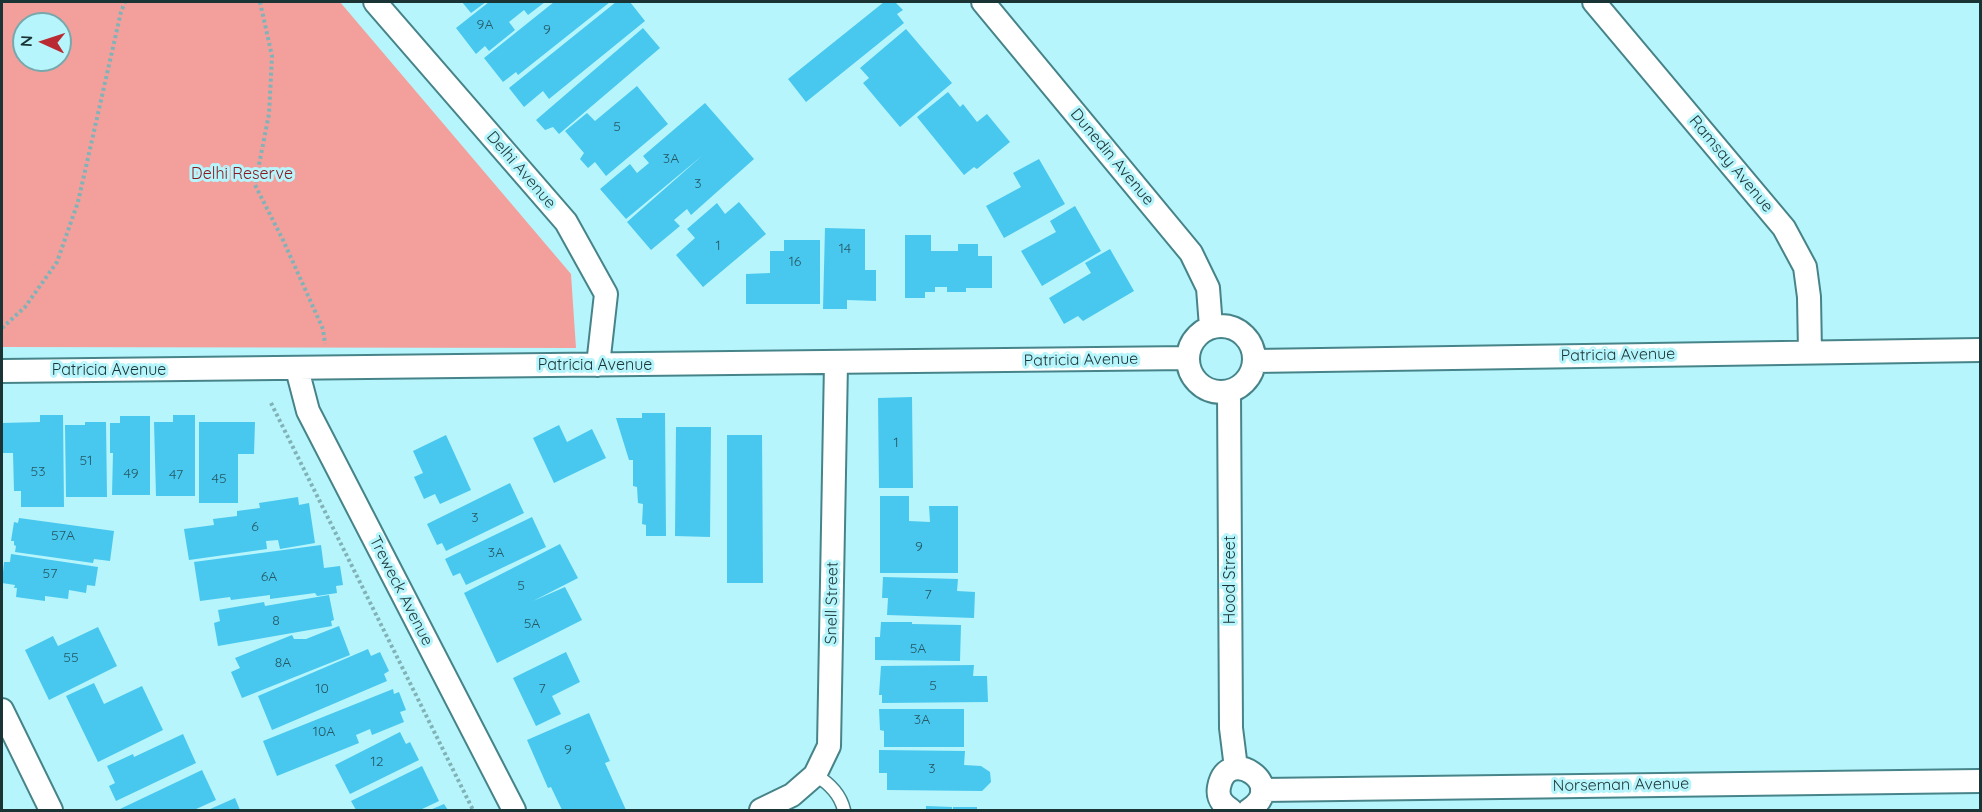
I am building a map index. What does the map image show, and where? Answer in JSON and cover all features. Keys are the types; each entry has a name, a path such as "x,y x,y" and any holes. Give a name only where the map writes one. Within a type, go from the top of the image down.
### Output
{"street":[{"name":"Delhi Avenue","path":"375,2 566,222 606,294 598,365"},
{"name":"Dunedin Avenue","path":"984,2 1191,253 1208,288 1211,327"},
{"name":"Ramsay Avenue","path":"1594,2 1784,228 1805,267 1809,297 1810,352"},
{"path":"1224,326 1238,330 1248,338 1255,360 1252,374 1243,385 1229,392 1211,391 1198,384 1191,374 1188,358 1193,342 1201,333 1211,327 1224,326"},
{"name":"Patricia Avenue","path":"1255,360 1980,350"},
{"name":"Patricia Avenue","path":"2,371 1188,358"},
{"name":"Snell Street","path":"761,810 792,795 815,775 829,746 836,363"},
{"name":"Treweck Avenue","path":"297,369 308,411 514,810"},
{"name":"Hood Street","path":"1229,392 1231,728 1236,768"},
{"path":"2,711 51,810"},
{"path":"1231,810 1223,805 1217,793 1220,780 1236,768 1251,771 1258,777 1262,790 1257,805 1249,810"},
{"name":"Norseman Avenue","path":"1262,790 1980,781"}],"lane":[{"path":"815,775 831,785 844,810"}],"path":[{"path":"2,328 25,307 57,262 78,202 125,2"},
{"path":"260,2 272,56 269,114 255,185 283,240 323,329 325,347"},
{"path":"271,404 472,810"}],"green space":[{"name":"Delhi Reserve","path":"2,2 340,2 571,274 576,348 2,347"}],"building":[{"path":"462,2 486,2 471,13"},
{"path":"489,2 545,2 528,15 524,10 509,22 515,30 489,51 485,46 476,54 456,28"},
{"path":"554,2 610,2 518,75 516,72 503,82 484,58"},
{"path":"616,2 630,2 645,21 549,99 543,91 524,107 509,88"},
{"path":"884,2 895,2 903,10 897,14 904,23 806,102 788,79"},
{"path":"643,28 660,48 559,134 553,127 545,130 536,120"},
{"path":"906,29 952,83 900,127 863,83 869,78 860,68"},
{"path":"637,86 668,124 606,176 595,162 588,168 580,159 584,153 565,131 587,113 595,121"},
{"path":"948,92 960,107 963,104 977,122 987,114 1010,142 977,169 974,167 964,175 917,117"},
{"path":"705,103 754,159 691,215 687,209 674,220 680,226 651,250 627,222 703,155 626,219 600,189 630,164 637,173 649,163 643,156"},
{"path":"1039,159 1065,204 1004,238 986,206 1021,187 1013,173"},
{"path":"739,202 766,234 703,287 676,255 695,238 687,229 717,203 725,214"},
{"path":"1075,206 1101,251 1042,286 1021,251 1056,232 1050,221"},
{"path":"825,228 865,229 865,270 876,270 876,301 847,300 847,309 823,309"},
{"path":"905,235 931,235 931,251 958,251 958,244 978,244 978,256 992,256 992,288 966,288 966,292 947,292 947,287 935,287 935,292 925,292 925,298 905,298"},
{"path":"784,240 820,240 820,304 746,304 746,274 770,273 770,251 784,251"},
{"path":"1110,249 1134,291 1083,321 1078,316 1064,324 1049,298 1091,273 1085,263"},
{"path":"912,397 913,488 879,488 878,398"},
{"path":"642,413 665,413 666,536 646,536 646,525 642,524 643,504 638,503 637,487 633,486 633,460 629,460 616,418 642,418"},
{"path":"40,415 63,415 64,507 21,507 21,491 14,491 13,453 2,453 2,423 40,422"},
{"path":"173,415 195,415 195,496 156,496 154,422 173,422"},
{"path":"120,416 150,416 150,495 112,495 113,453 110,453 110,423 120,423"},
{"path":"85,422 106,422 107,497 66,497 65,425 85,425"},
{"path":"199,422 255,422 254,454 238,454 238,503 199,503"},
{"path":"559,425 567,442 592,429 606,458 554,483 533,438"},
{"path":"676,427 711,427 710,537 675,536"},
{"path":"446,435 471,490 440,504 435,494 424,499 414,477 423,473 413,451"},
{"path":"727,435 762,435 763,583 727,583"},
{"path":"510,483 524,513 446,551 442,543 437,545 427,524"},
{"path":"880,496 909,496 909,521 930,522 929,506 958,506 958,573 880,573"},
{"path":"298,497 299,505 309,503 315,543 280,549 278,540 266,541 267,549 189,560 184,529 214,525 213,519 237,516 237,511 260,508 259,503"},
{"path":"532,517 546,547 466,585 460,573 453,576 445,559"},
{"path":"19,518 114,531 110,561 94,559 93,563 15,552 16,546 14,541 11,541 14,522 18,523"},
{"path":"560,544 578,578 533,601 565,587 582,620 497,663 464,593"},
{"path":"321,545 324,568 340,566 343,585 336,586 337,593 317,596 315,593 270,599 270,595 231,600 230,597 200,601 194,562"},
{"path":"11,554 98,567 95,586 87,585 86,593 69,590 68,599 45,596 45,601 16,597 15,585 2,583 4,562 10,562"},
{"path":"883,577 958,579 957,591 975,592 974,618 887,615 888,598 882,598"},
{"path":"329,595 334,620 331,621 332,626 218,646 214,623 220,621 218,610 264,602 265,606"},
{"path":"881,622 961,625 960,661 875,660 875,637 880,637"},
{"path":"339,626 350,655 242,698 231,672 240,668 235,658 292,635 294,639 306,639"},
{"path":"98,627 117,666 49,700 25,650 53,636 58,646"},
{"path":"368,649 371,656 380,652 389,671 384,674 387,681 272,730 258,696"},
{"path":"566,652 580,682 552,696 561,714 536,726 513,678"},
{"path":"974,665 973,676 987,676 988,702 882,703 882,695 879,695 881,666"},
{"path":"94,683 104,704 142,686 163,730 98,762 66,696"},
{"path":"393,689 394,694 399,692 406,710 400,712 404,722 372,735 370,729 356,735 359,743 277,776 263,741"},
{"path":"879,709 964,709 964,747 884,747 884,731 880,730"},
{"path":"589,713 610,761 605,763 626,810 562,810 551,787 548,788 527,740"},
{"path":"400,732 406,744 410,742 419,760 350,794 335,765"},
{"path":"183,734 196,763 116,801 109,786 115,783 107,766 133,754 134,757"},
{"path":"879,750 965,751 964,765 981,766 990,772 991,782 982,791 887,790 887,773 879,773"},
{"path":"422,766 439,801 420,810 356,810 351,801"},
{"path":"202,770 216,800 194,810 120,809"},
{"path":"235,798 240,810 208,810"},
{"path":"444,804 448,810 430,810"},
{"path":"926,806 952,807 952,810 926,810"},
{"path":"953,807 977,807 977,810 953,810"}]}
